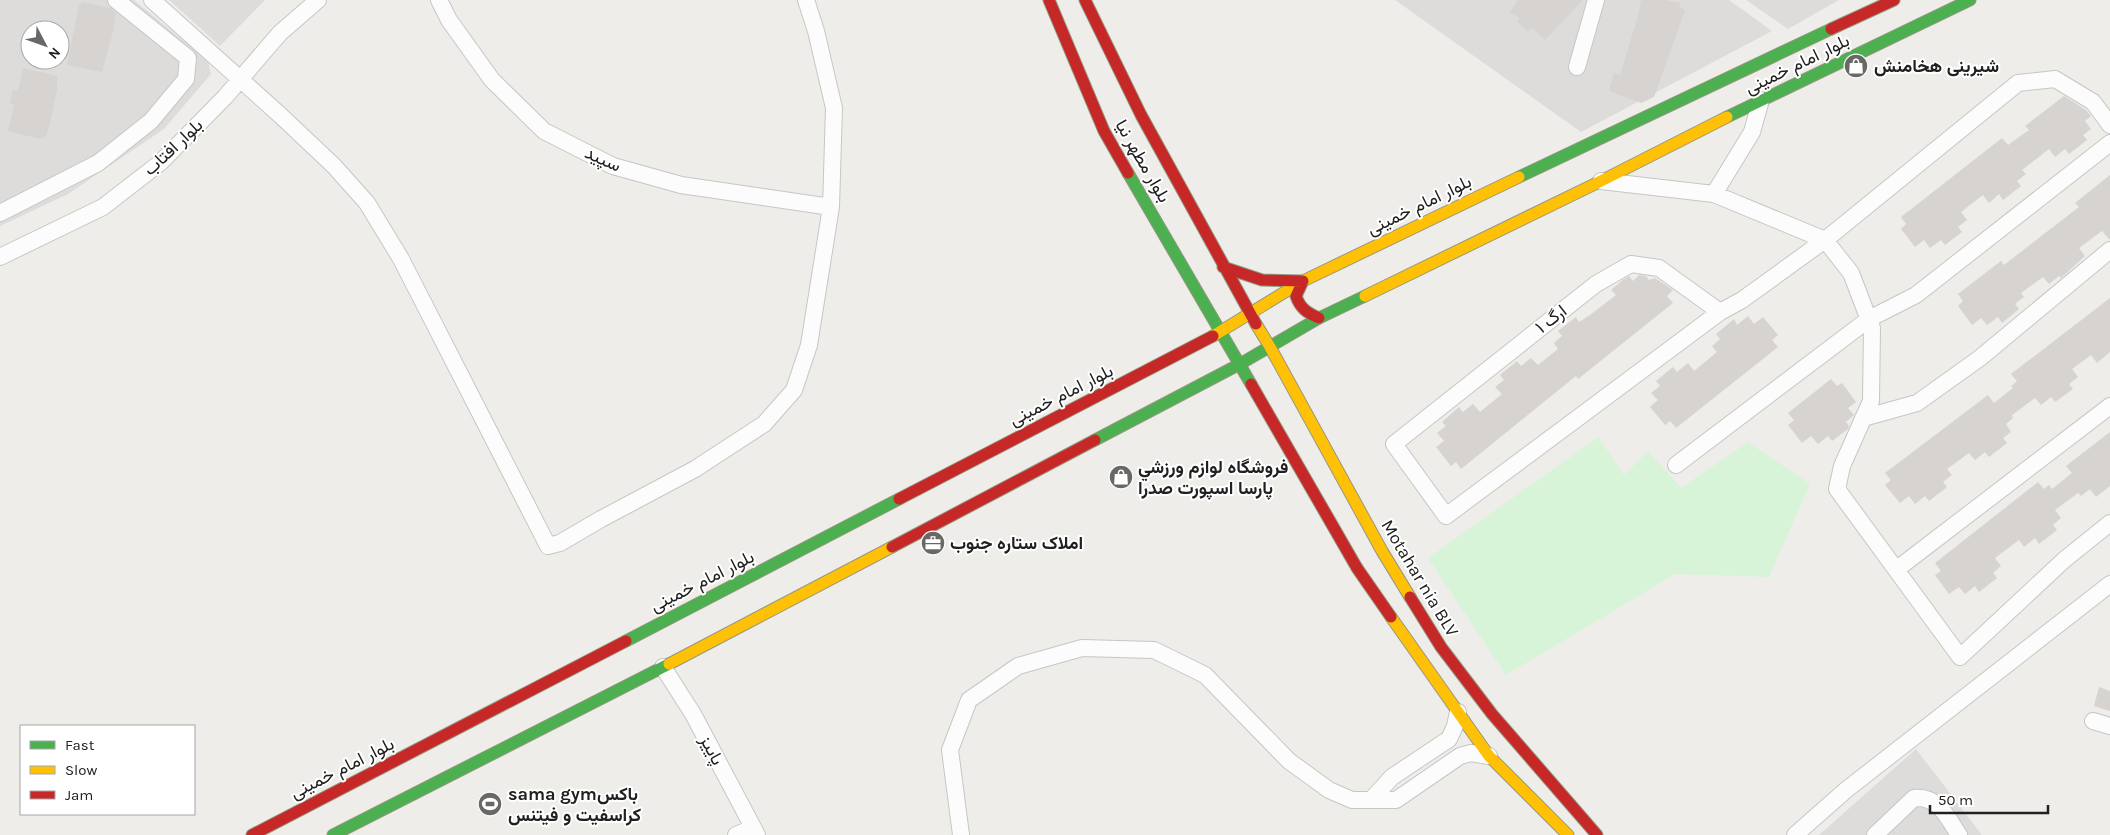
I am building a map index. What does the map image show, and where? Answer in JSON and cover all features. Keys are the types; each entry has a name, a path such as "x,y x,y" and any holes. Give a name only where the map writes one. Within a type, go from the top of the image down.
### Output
{"main road":[{"name":"بلوار مطهر نیا","path":"1049,0 1104,131 1221,332"},
{"name":"بلوار مطهر نیا","path":"1085,0 1141,115 1249,314"},
{"name":"بلوار امام خمینی","path":"252,835 1221,332 1303,281 1580,147 1894,0"},
{"name":"بلوار امام خمینی","path":"333,835 663,667 1193,383 1240,364 1319,318 1761,100 1970,0"},
{"path":"1223,267 1264,282 1303,281 1296,296 1299,305 1305,313 1319,318"},
{"name":"Motahar nia BLV","path":"1249,314 1270,348 1382,551 1441,647 1482,724 1490,756 1568,835"},
{"name":"Motahar nia BLV","path":"1221,332 1357,568 1458,712 1482,724 1597,835"},
{"path":"1176,355 1187,360"}],"street":[{"path":"0,213 98,163 151,121 186,79 188,58 116,0"},
{"path":"152,0 241,79 334,166 367,203 401,259 548,546 560,543 695,469 764,424 794,390 809,345 831,207 834,108 816,31 806,0"},
{"name":"بلوار افتاب","path":"0,257 103,207 161,162 241,79 280,33 318,0"},
{"name":"سپید","path":"439,0 449,20 492,80 544,131 613,166 681,185 831,207"},
{"path":"1577,67 1596,0"},
{"path":"1720,312 1742,300 1825,240 2018,84 2055,79 2093,102 2110,125"},
{"path":"1714,194 1752,132 1761,100"},
{"path":"1676,465 1869,319 1916,295 2110,143"},
{"path":"1600,181 1714,194 1825,240 1851,273 1872,328 1871,401 1842,466 1837,489 1960,656 2064,560 2110,523"},
{"path":"1863,418 1917,403 1980,358 2110,250"},
{"name":"ارگ ۱","path":"1631,264 1659,268 1720,312 1446,516 1394,444 1596,284 1631,264"},
{"path":"1897,569 2110,406"},
{"path":"1795,835 1852,785 2110,584"},
{"path":"960,835 950,750 969,700 1018,666 1082,648 1154,650 1205,675 1289,761 1329,790 1352,800 1396,800 1460,756 1471,753 1490,756"},
{"name":"پاییز","path":"663,667 694,714 755,831"},
{"path":"1371,800 1392,777 1449,739 1455,726 1458,712"},
{"path":"2093,721 2110,726"},
{"path":"1875,835 1914,798 1920,797 1927,798 1941,806 1959,835"},
{"path":"736,835 755,831"}],"shaded area":[{"path":"0,0 134,0 208,61 211,74 164,129 68,194 0,226"},
{"path":"169,0 265,0 220,46"},
{"path":"1395,0 1729,0 1772,31 1581,132"},
{"path":"1746,0 1839,0 1788,29"},
{"path":"1916,749 1982,835 1819,835"}],"green space":[{"path":"1598,437 1624,475 1648,451 1681,488 1748,442 1810,484 1769,577 1675,574 1506,675 1428,558"}],"building":[{"path":"1518,0 1583,0 1545,40 1532,28 1527,31 1517,22 1520,18 1510,12"},
{"path":"1641,0 1664,0 1680,3 1679,7 1685,10 1654,97 1641,103 1609,91 1614,73 1620,75"},
{"path":"83,2 110,8 116,13 102,72 70,66 70,50 79,5"},
{"path":"23,70 32,70 57,76 57,90 46,136 40,139 8,131 14,104 10,104 13,90 18,91"},
{"path":"2064,96 2086,110 2091,116 2085,121 2091,129 2083,135 2087,140 2069,154 2065,149 2055,157 2049,149 2022,170 2026,174 2017,181 2021,186 2003,200 1999,194 1989,203 1983,195 1961,212 1967,220 1958,227 1962,232 1945,245 1941,240 1930,248 1924,240 1915,247 1901,229 1906,224 1901,217 2002,138 2008,145 2029,130 2025,126"},
{"path":"2110,175 2110,240 2102,231 2079,248 2085,256 2061,278 2059,276 2049,284 2043,277 2021,293 2024,297 2015,304 2019,309 2002,323 1998,317 1987,325 1981,318 1972,325 1958,306 1963,301 1958,294 2001,261 2004,265 2079,207 2075,203"},
{"path":"1639,275 1646,276 1649,280 1655,278 1673,290 1667,296 1673,303 1578,379 1576,376 1461,469 1456,462 1451,466 1436,447 1444,441 1437,433 1446,426 1442,422 1459,407 1463,412 1473,404 1480,412 1502,394 1495,387 1504,380 1500,375 1517,361 1521,366 1531,358 1538,365 1558,349 1554,343 1562,336 1558,331 1576,317 1579,322 1616,295 1611,290 1624,279 1629,276 1633,281"},
{"path":"2110,298 2110,352 2097,363 2091,355 2072,369 2078,377 2069,384 2073,389 2055,402 2051,397 2041,405 2035,398 2012,415 2013,418 2006,424 2011,432 2003,438 2007,443 1989,457 1985,452 1975,460 1969,453 1947,469 1952,475 1943,482 1947,487 1929,501 1925,496 1915,504 1909,496 1900,503 1885,485 1891,480 1885,473 1988,395 1994,403 2013,388 2011,386 2017,381 2011,374"},
{"path":"1748,316 1754,324 1763,317 1778,335 1772,340 1778,347 1676,428 1670,421 1665,425 1650,407 1658,400 1651,393 1660,386 1656,381 1673,367 1677,372 1688,363 1694,371 1717,352 1712,346 1720,339 1716,334 1734,319 1737,325"},
{"path":"1831,379 1837,386 1842,383 1856,402 1848,408 1854,415 1846,422 1849,426 1848,429 1832,441 1828,436 1818,444 1811,436 1802,443 1788,425 1794,420 1788,413"},
{"path":"2110,432 2110,486 2096,497 2090,489 2081,496 2078,493 2055,510 2061,518 2053,525 2057,530 2039,544 2035,538 2024,547 2019,540 1995,558 2001,566 1993,573 1997,578 1979,592 1975,586 1965,594 1959,587 1949,594 1935,575 1941,571 1935,563 2038,482 2044,489 2049,485 2052,489 2072,473 2066,466"},
{"path":"2099,687 2110,691 2110,711 2094,706"}],"traffic: fast":[{"path":"1727,117 1970,0"},
{"path":"1519,177 1831,29"},
{"path":"1128,173 1251,384"},
{"path":"1095,440 1240,364 1319,318 1365,296"},
{"path":"626,641 899,499"},
{"path":"333,835 669,664"}],"traffic: slow":[{"path":"1365,296 1601,181 1727,117"},
{"path":"1213,336 1303,281 1519,177"},
{"path":"1256,324 1382,551 1410,597"},
{"path":"669,664 892,547"},
{"path":"1391,617 1489,756 1568,835"}],"traffic: jam":[{"path":"1049,0 1104,131 1128,173"},
{"path":"1085,0 1141,115 1256,324"},
{"path":"1831,29 1894,0"},
{"path":"1223,267 1262,280 1303,281 1296,296 1305,310 1319,318"},
{"path":"899,499 1213,336"},
{"path":"1251,384 1357,568 1391,617"},
{"path":"892,547 1095,440"},
{"path":"1410,597 1441,647 1492,714 1597,835"},
{"path":"252,835 626,641"}],"place":[{"name":"شیرینی هخامنش","path":"1856,66"},
{"name":"فروشگاه لوازم ورزشي پارسا اسپورت صدرا","path":"1121,477"},
{"name":"املاک ستاره جنوب","path":"933,543"},
{"name":"sama gymباکس کراسفیت و فیتنس","path":"490,804"}]}
